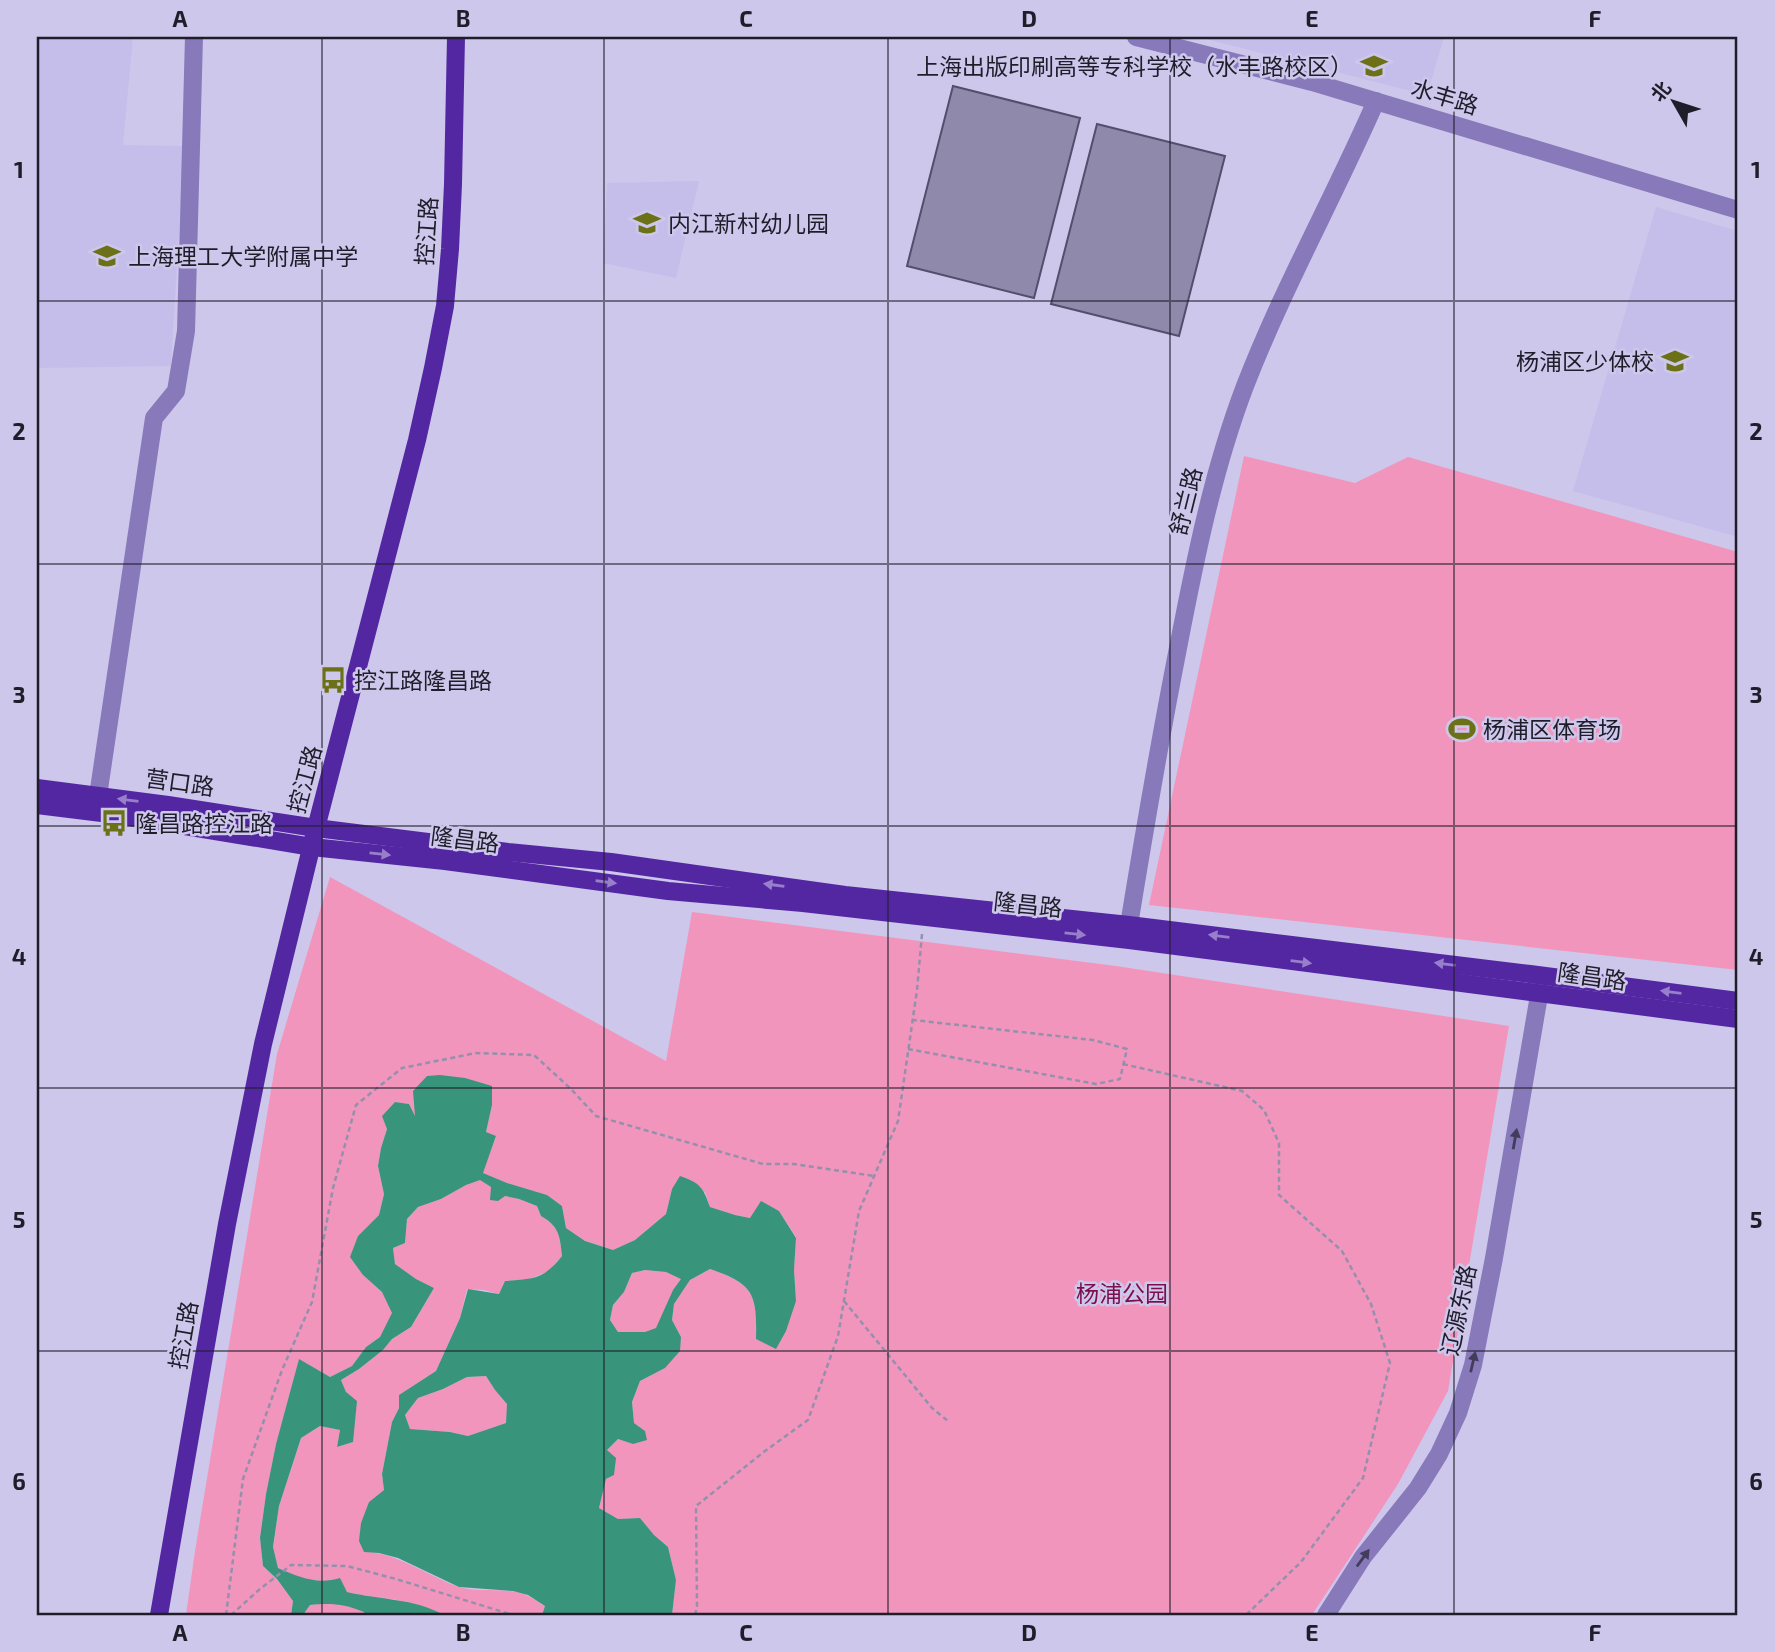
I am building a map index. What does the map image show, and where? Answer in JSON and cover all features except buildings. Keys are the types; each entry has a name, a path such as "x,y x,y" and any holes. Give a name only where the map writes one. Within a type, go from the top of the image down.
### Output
{"main road":[{"name":"控江路","path":"159,1615 227,1224 263,1044 417,440 445,306 453,184 456,37"},
{"name":"营口路","path":"37,789 316,828"},
{"name":"营口路","path":"37,805 118,815 312,847"},
{"name":"隆昌路","path":"316,828 611,862 1129,933 1541,985 1738,1001"},
{"name":"隆昌路","path":"312,847 483,866 668,891 923,917 1129,933"},
{"name":"隆昌路","path":"1541,985 1657,1010 1738,1019"}],"street":[{"path":"98,796 154,418 176,391 186,331 194,37"},
{"name":"水丰路","path":"1136,37 1273,71 1738,210"},
{"name":"舒兰路","path":"1129,933 1151,788 1189,594 1223,453 1245,386 1376,101"},
{"name":"辽源东路","path":"1326,1615 1363,1557 1418,1489 1458,1413 1473,1365 1489,1285 1541,985"}],"path":[{"path":"695,1615 696,1506 808,1420 838,1336 859,1211 898,1121 923,917"},
{"path":"908,1049 1096,1084 1120,1079 1127,1049 1093,1040 912,1020"},
{"path":"229,1615 243,1479 282,1370 312,1302 333,1188 356,1105 402,1068 476,1053 534,1055 596,1116 763,1164 794,1164 874,1175"},
{"path":"1124,1064 1242,1091 1264,1110 1279,1143 1279,1195 1342,1251 1371,1304 1390,1363 1363,1478 1301,1562 1246,1615"},
{"path":"844,1301 932,1408 948,1421"},
{"path":"229,1615 291,1565 347,1566 513,1615"}],"shaded area":[{"name":"上海理工大学附属中学","path":"37,37 133,37 123,145 184,146 171,366 37,368"},
{"name":"上海出版印刷高等专科学校（水丰路校区）","path":"1198,37 1444,37 1427,95"},
{"name":"内江新村幼儿园","path":"699,181 676,278 603,263 607,183"},
{"name":"杨浦区少体校","path":"1656,207 1738,231 1738,537 1573,491"},
{"path":"427,1076 465,1078 492,1086 492,1105 486,1132 496,1136 483,1173 547,1195 562,1206 566,1228 585,1241 613,1250 635,1240 666,1214 672,1189 680,1176 700,1187 710,1207 735,1215 750,1218 761,1201 779,1211 796,1238 796,1301 786,1331 776,1349 756,1339 753,1301 744,1286 725,1274 710,1269 690,1280 674,1304 672,1320 681,1337 680,1351 665,1368 640,1381 632,1402 634,1423 645,1431 647,1440 633,1444 618,1439 607,1450 616,1458 614,1475 606,1479 599,1508 618,1519 640,1518 668,1547 676,1580 672,1615 542,1615 545,1606 528,1595 513,1591 459,1587 398,1558 364,1552 359,1541 361,1523 369,1502 384,1490 382,1474 392,1422 399,1408 399,1395 436,1371 460,1318 468,1289 499,1294 505,1281 538,1276 550,1269 562,1256 558,1232 541,1216 537,1206 505,1196 498,1201 490,1200 491,1187 480,1180 418,1207 407,1219 405,1243 393,1248 395,1264 434,1288 411,1327 341,1380 346,1392 357,1401 353,1442 337,1447 340,1430 320,1426 301,1438 279,1506 273,1547 278,1568 293,1574 324,1581 340,1578 347,1592 408,1602 444,1615 365,1615 364,1612 350,1607 325,1604 310,1605 303,1615 291,1615 293,1601 277,1579 263,1566 260,1538 266,1494 276,1444 299,1359 330,1377 352,1366 366,1347 380,1337 392,1313 382,1292 363,1275 350,1257 358,1236 379,1215 384,1194 378,1166 387,1129 382,1116 395,1102 409,1104 415,1116 413,1091","holes":["645,1270 666,1272 681,1279 673,1290 656,1328 645,1332 618,1332 610,1320 613,1305 624,1292 632,1273","486,1376 507,1404 506,1423 468,1436 410,1429 405,1415 418,1398 467,1377"]}],"green space":[{"name":"杨浦区体育场","path":"1244,456 1355,483 1408,457 1738,552 1738,970 1149,905"},
{"name":"杨浦公园","path":"330,877 666,1061 692,912 1116,966 1509,1026 1448,1391 1398,1484 1312,1615 672,1615 676,1580 668,1547 640,1518 618,1519 599,1508 606,1479 614,1475 607,1450 618,1439 633,1444 645,1431 634,1423 632,1402 640,1381 665,1368 681,1337 672,1320 674,1304 690,1280 710,1269 744,1286 753,1301 756,1339 776,1348 796,1301 796,1237 779,1211 761,1202 751,1218 710,1207 705,1192 672,1189 666,1214 635,1240 613,1250 585,1241 566,1228 562,1206 547,1195 482,1173 496,1137 486,1132 492,1105 416,1119 409,1104 395,1102 383,1115 387,1129 378,1166 384,1194 379,1215 358,1236 363,1275 382,1292 393,1313 380,1337 366,1347 352,1366 330,1377 299,1360 276,1444 260,1538 263,1566 277,1579 293,1601 291,1615 186,1615 277,1054"},
{"path":"480,1179 505,1196 537,1206 541,1216 558,1232 562,1256 549,1271 527,1280 505,1281 499,1294 467,1289 460,1318 436,1371 399,1395 399,1408 392,1422 382,1474 384,1490 369,1502 364,1551 401,1560 462,1588 511,1591 529,1596 545,1606 542,1615 444,1615 393,1599 369,1598 347,1592 328,1582 302,1579 278,1568 273,1548 279,1506 301,1438 320,1426 340,1430 337,1447 353,1442 346,1392 341,1380 411,1327 434,1288 395,1264 393,1248 405,1243 407,1219 418,1207 441,1199"},
{"path":"645,1270 666,1272 682,1278 673,1290 657,1328 645,1332 618,1332 610,1320 613,1305 624,1292 632,1273"},
{"path":"486,1376 508,1404 506,1423 468,1436 410,1429 405,1415 418,1398 467,1377"},
{"path":"310,1605 346,1605 365,1612 365,1615 303,1615"}],"place":[{"name":"上海出版印刷高等专科学校（水丰路校区）","path":"1374,66"},
{"name":"内江新村幼儿园","path":"647,223"},
{"name":"上海理工大学附属中学","path":"107,256"},
{"name":"杨浦区少体校","path":"1675,361"},
{"name":"控江路隆昌路","path":"333,680"},
{"name":"杨浦区体育场","path":"1462,729"},
{"name":"隆昌路控江路","path":"114,823"}]}
